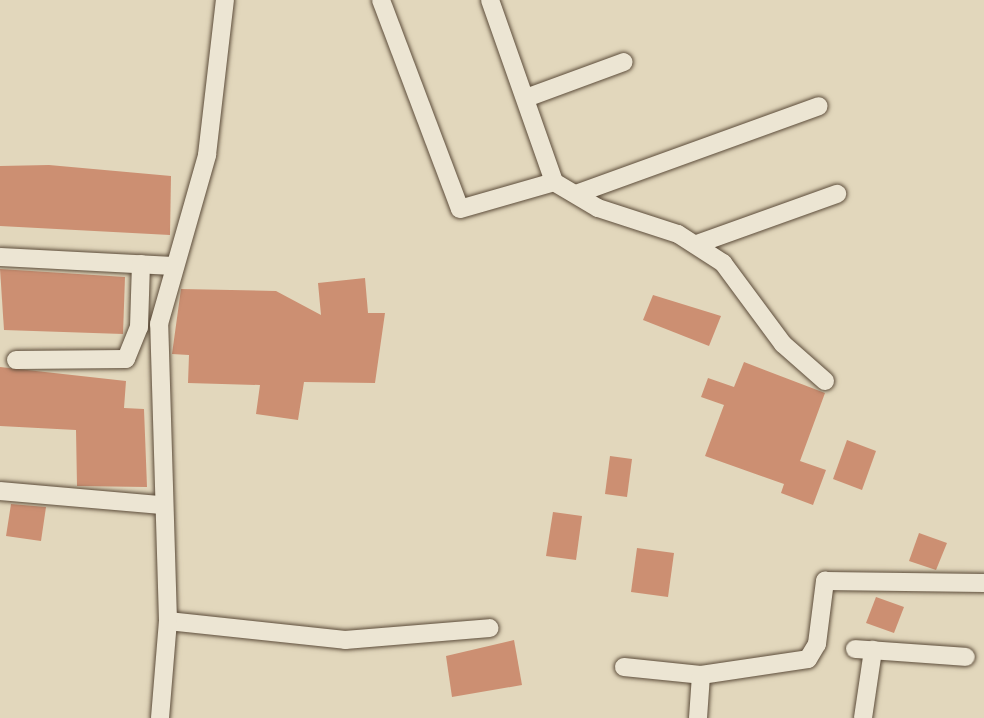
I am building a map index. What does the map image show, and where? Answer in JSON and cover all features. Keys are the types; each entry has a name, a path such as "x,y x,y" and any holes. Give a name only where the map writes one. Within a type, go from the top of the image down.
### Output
{"street":[{"path":"160,718 168,621 156,363 174,266 207,155 225,0"},
{"path":"381,0 460,209 554,182"},
{"path":"490,0 554,182 697,244 742,282 768,327 825,381"},
{"path":"526,98 624,62"},
{"path":"576,194 819,106"},
{"path":"697,244 837,194"},
{"path":"0,257 174,266"},
{"path":"16,360 126,359 139,327 141,264"},
{"path":"0,491 161,505"},
{"path":"624,667 701,675 808,659 817,644 825,581 984,583"},
{"path":"168,621 345,640 490,628"},
{"path":"863,718 864,649 966,657"},
{"path":"698,718 701,675"}],"building":[{"path":"49,165 171,176 170,235 0,226 0,166"},
{"path":"0,269 125,277 123,334 4,330"},
{"path":"365,278 368,313 385,313 375,383 304,382 298,420 256,414 260,385 188,383 189,355 172,354 181,289 276,291 321,315 318,283"},
{"path":"653,295 721,316 709,346 643,320"},
{"path":"744,362 825,393 800,461 826,470 813,505 781,493 784,484 705,456 724,405 701,397 708,378 734,387"},
{"path":"0,367 126,381 124,408 144,409 147,487 77,486 76,430 0,426"},
{"path":"847,440 876,451 862,490 833,479"},
{"path":"610,456 632,459 627,497 605,494"},
{"path":"11,504 46,507 41,541 6,536"},
{"path":"553,512 582,516 576,560 546,556"},
{"path":"919,533 947,543 936,570 909,561"},
{"path":"637,548 674,553 668,597 631,592"},
{"path":"876,597 904,607 894,633 866,623"},
{"path":"514,640 522,685 452,697 446,656"}]}
